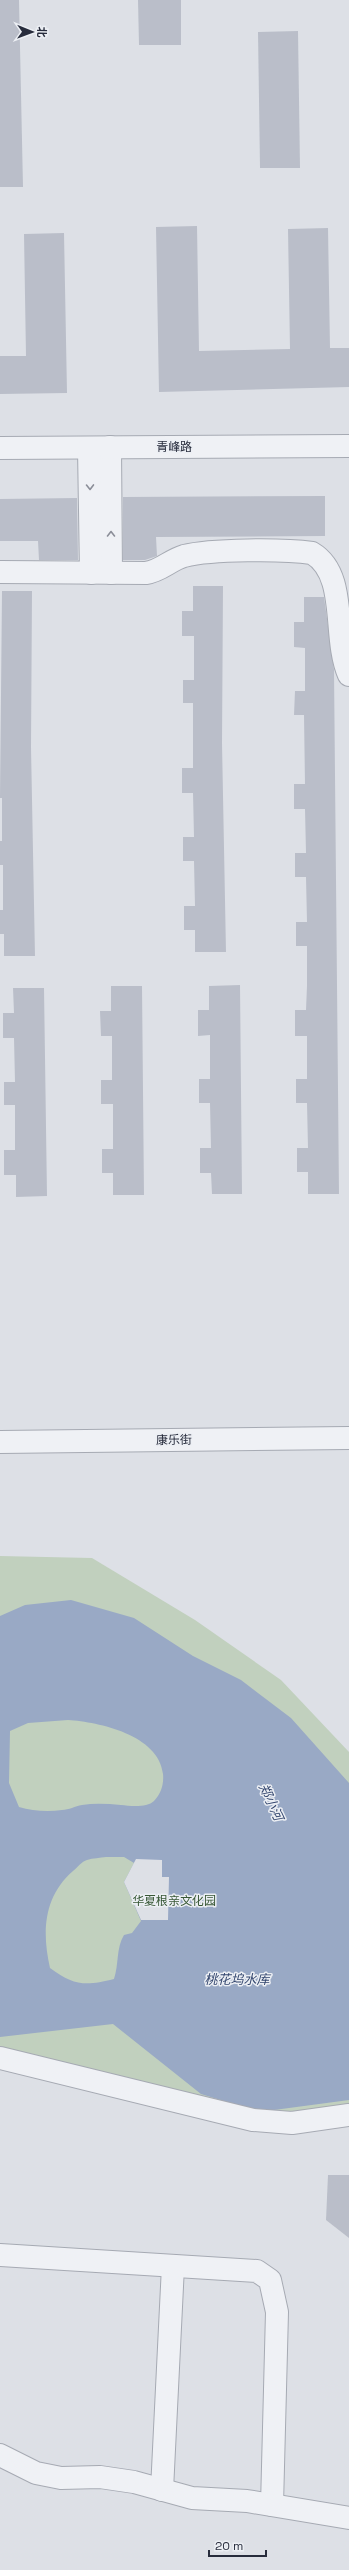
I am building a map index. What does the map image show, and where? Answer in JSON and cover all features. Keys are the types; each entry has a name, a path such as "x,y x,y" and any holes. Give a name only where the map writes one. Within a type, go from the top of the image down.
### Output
{"street":[{"name":"青峰路","path":"0,448 349,446"},
{"path":"100,448 101,573"},
{"path":"0,572 154,572 184,556 204,553 312,553 328,565 340,591 343,648 349,675"},
{"name":"康乐街","path":"0,1442 349,1438"},
{"path":"0,2058 253,2120 292,2123 349,2115"},
{"path":"0,2255 257,2271 270,2280 277,2312 272,2505"},
{"path":"162,2490 172,2266"},
{"path":"0,2455 36,2473 61,2478 100,2477 134,2482 192,2498 247,2500 349,2518"}],"green space":[{"name":"桃花坞水库","path":"0,1556 92,1558 195,1620 281,1680 349,1752 349,2105 264,2117 0,2050"}],"water":[{"name":"桃花坞水库","path":"71,1600 134,1618 193,1656 241,1680 291,1718 349,1783 349,2100 259,2112 201,2094 113,2024 0,2037 0,1616 25,1605","holes":["68,1720 95,1724 126,1733 151,1749 159,1761 163,1774 162,1789 154,1801 143,1806 92,1804 65,1810 51,1811 19,1807 9,1783 10,1731 28,1723","124,1857 134,1863 124,1882 141,1921 132,1933 124,1935 121,1940 114,1979 96,1983 80,1983 66,1978 50,1968 46,1942 47,1916 50,1904 63,1881 81,1863 89,1859"]}],"pier":[{"path":"136,1859 162,1860 162,1877 169,1877 168,1920 141,1920 124,1882"}],"building":[{"path":"0,0 19,0 23,187 0,187"},
{"path":"138,0 181,0 181,45 139,45"},
{"path":"298,31 300,168 260,168 258,32"},
{"path":"197,226 199,351 290,349 288,229 328,228 330,348 349,348 349,387 159,392 156,227"},
{"path":"64,233 67,393 0,394 0,356 26,356 24,234"},
{"path":"325,496 325,536 156,537 157,556 145,560 123,560 123,497"},
{"path":"77,498 78,560 39,560 38,541 0,541 0,499"},
{"path":"193,586 223,586 222,743 226,952 195,952 195,930 184,930 184,906 195,906 194,861 183,861 183,837 194,837 193,793 182,793 182,768 193,768 193,703 183,703 183,680 194,680 194,636 182,636 182,611 193,611"},
{"path":"2,591 32,591 31,747 35,956 4,956 4,934 0,934 0,910 3,910 3,865 0,865 0,841 2,841 2,798 0,798"},
{"path":"304,597 324,597 334,670 339,1194 308,1194 308,1172 297,1172 297,1148 308,1148 307,1103 296,1103 296,1079 307,1079 307,1036 295,1036 295,1010 306,1010 307,986 307,946 296,946 296,922 307,922 306,877 295,877 295,853 306,853 305,809 294,809 294,784 305,784 304,715 294,715 295,691 305,691 305,648 294,647 294,622 304,622"},
{"path":"240,985 242,1194 212,1194 211,1173 200,1173 200,1148 211,1148 210,1103 199,1103 199,1079 210,1079 210,1035 198,1036 198,1010 209,1010 209,986"},
{"path":"111,986 142,986 144,1195 113,1195 113,1173 102,1173 102,1149 113,1149 113,1104 101,1104 101,1080 112,1080 112,1036 101,1036 100,1011 111,1011"},
{"path":"13,988 44,988 47,1196 16,1197 16,1175 4,1175 4,1150 15,1150 15,1105 4,1105 4,1082 15,1082 14,1038 3,1038 3,1013 14,1013"},
{"path":"328,2175 349,2175 349,2238 326,2220"}],"water label":[{"name":"郑小河","path":"271,1802"}],"park label":[{"name":"华夏根亲文化园","path":"174,1901"}]}
